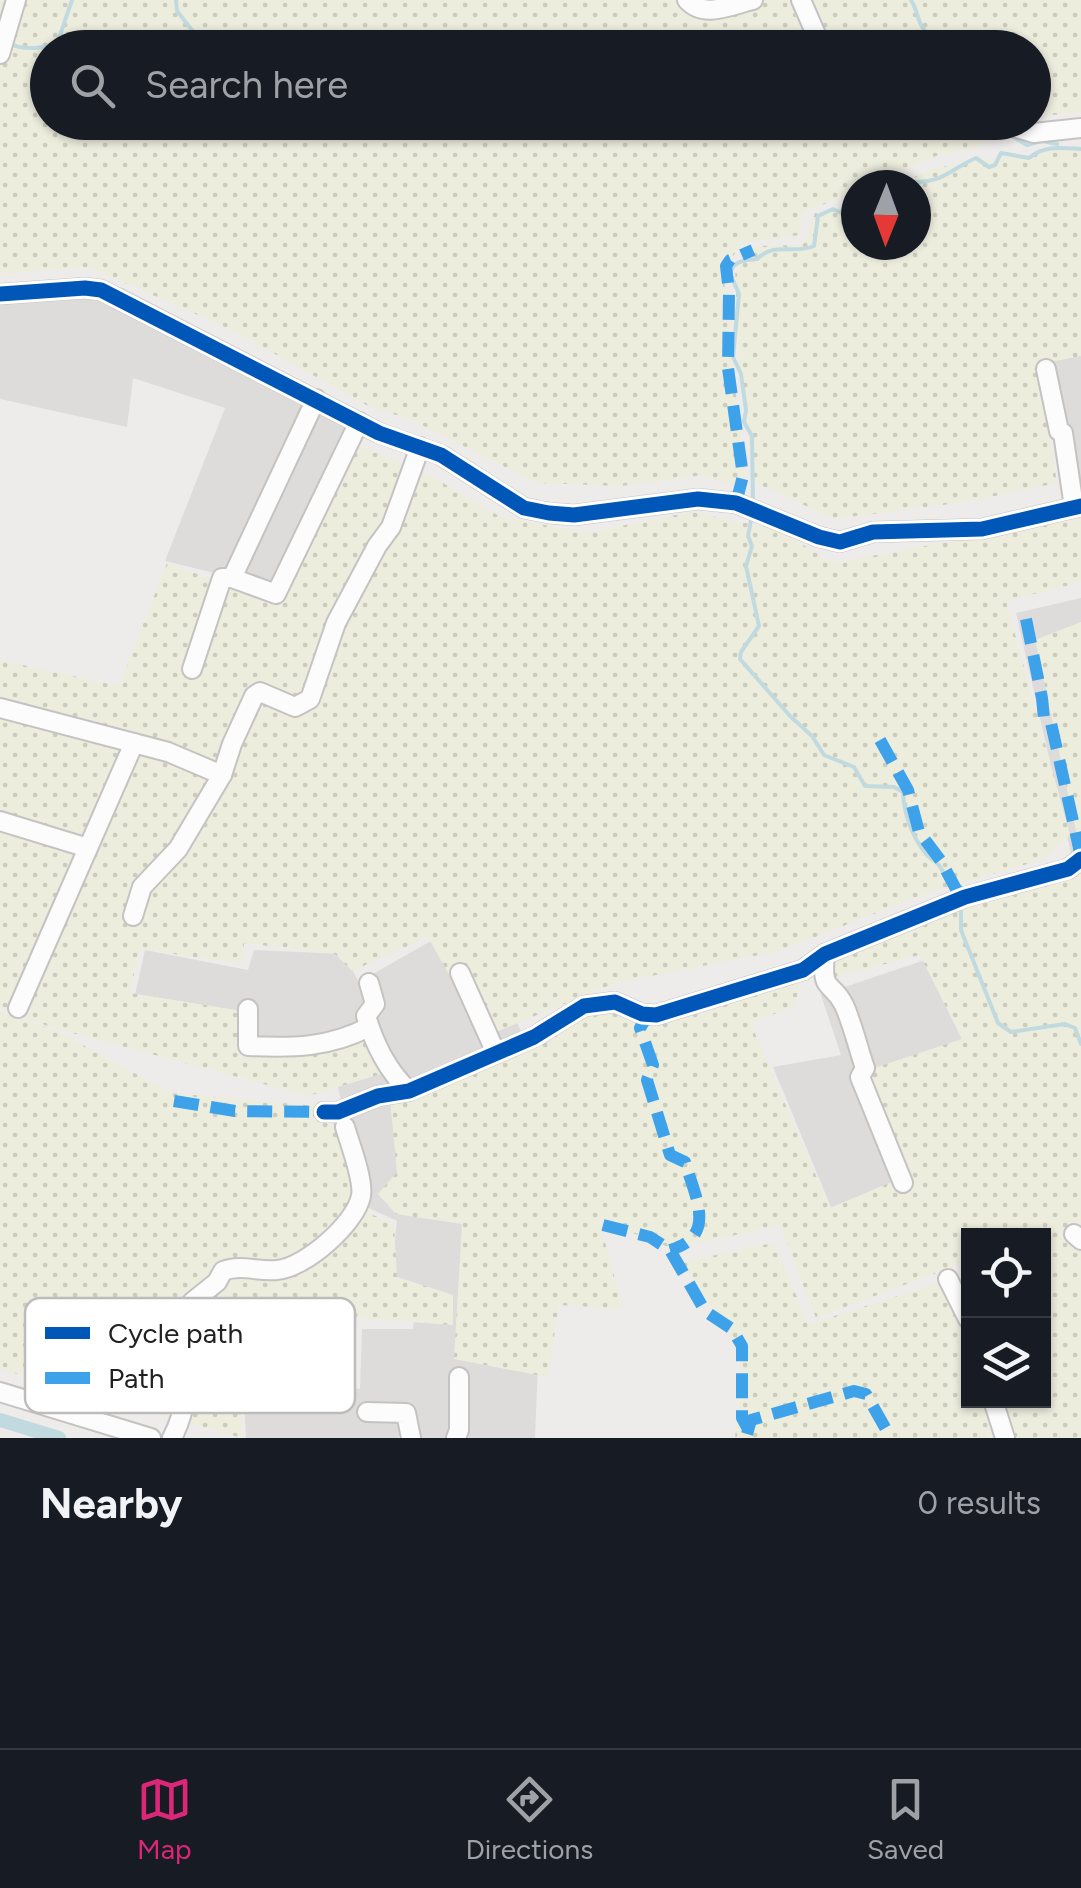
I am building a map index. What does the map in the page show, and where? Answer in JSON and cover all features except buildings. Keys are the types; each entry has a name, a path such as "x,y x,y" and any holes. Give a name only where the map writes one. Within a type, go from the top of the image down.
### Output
{"street":[{"path":"0,54 16,0"},
{"path":"687,0 694,8 710,10 752,0"},
{"path":"801,0 814,30"},
{"path":"1051,131 1081,128"},
{"path":"0,294 100,290 379,433 441,455 524,508 574,515 698,500 736,503 818,538 840,542 873,532 982,529 1077,506 1046,369"},
{"path":"232,578 316,399"},
{"path":"192,670 222,578 276,594 358,422"},
{"path":"133,916 142,887 178,849 222,775 254,696 260,692 295,706 310,699 336,623 391,528 420,447"},
{"path":"0,708 168,752 222,775"},
{"path":"18,1008 134,742"},
{"path":"0,821 88,848"},
{"path":"324,1112 338,1112 378,1096 409,1091 534,1038 584,1006 615,1002 642,1014 656,1015 804,970 825,954 964,897 1068,869 1081,859"},
{"path":"825,954 823,976 828,988 842,1000 865,1068 860,1077 903,1183"},
{"path":"460,973 496,1053"},
{"path":"370,983 375,1004 366,1016 369,1027 390,1072 409,1091"},
{"path":"248,1009 248,1046 321,1046 369,1027"},
{"path":"197,1298 218,1282 223,1270 234,1266 280,1270 313,1256 350,1219 361,1197 361,1186 345,1128"},
{"path":"948,1279 967,1318"},
{"path":"456,1438 460,1430 459,1377"},
{"path":"0,1392 25,1400"},
{"path":"996,1408 1004,1438"},
{"path":"367,1412 406,1414 412,1438"},
{"path":"69,1413 151,1438"},
{"path":"172,1438 184,1413"}],"shaded area":[{"path":"0,0 679,0 686,8 790,0 800,30 30,30 30,140 988,140 975,148 936,156 905,170 841,170 841,198 803,212 799,235 742,243 723,271 746,487 697,476 621,486 537,483 410,419 370,407 232,330 89,267 0,274"},
{"path":"799,0 1081,0 1081,112 1051,115 1051,30 809,30"},
{"path":"1081,147 1081,356 1039,364 1057,483 966,502 834,519 754,482 739,367 735,271 754,246 803,245 815,213 841,206 841,260 931,260 930,170"},
{"path":"89,280 123,288 363,413 276,603 235,578 165,561 225,408 133,378 127,427 0,399 0,286"},
{"path":"1081,343 1081,502 1036,364 1074,357"},
{"path":"342,439 428,474 499,516 585,533 691,512 777,529 833,563 1081,514 1081,582 1006,601 1070,835 1045,859 933,891 779,951 615,983 484,1037 428,937 352,971 335,954 244,943 243,964 139,949 130,993 236,1010 251,1046 322,1038 368,1026 391,1071 308,1096 50,1027 0,1006 0,660 119,686 167,563 275,602"},
{"path":"1081,598 1081,856 1072,858 1016,613"},
{"path":"1081,622 1081,834 1077,835 1035,640"},
{"path":"1081,862 1081,1438 1003,1438 992,1418 995,1438 735,1438 742,1355 682,1262 773,1243 809,1324 939,1283 961,1331 961,1408 991,1408 992,1413 1004,1408 1051,1408 1051,1228 961,1228 961,1264 816,1318 780,1226 671,1248 599,1220 623,1309 559,1305 548,1377 454,1359 462,1224 396,1214 378,1194 397,1172 389,1088 611,994 634,1012 804,958 795,1007 750,1022 830,1208 901,1178 862,1072 962,1039 920,955 828,979 821,951"},
{"path":"436,938 499,981 526,1043 538,1363 535,1438 409,1438 409,1425 398,1438 246,1438 245,1413 355,1413 362,1329 413,1329 415,1293 389,1290 397,1221 360,1204 280,1118 342,1104 329,1050 240,1048 134,999 145,950 248,970 254,950 343,954 359,982"},
{"path":"934,957 969,1050 912,1189 833,1212 773,1067 841,1055 821,995"},
{"path":"0,1011 57,1031 171,1093 306,1105 321,1102 365,1183 361,1209 394,1225 397,1277 453,1295 453,1325 355,1318 355,1298 25,1298 25,1376 0,1369"},
{"path":"154,1413 241,1413 242,1438"}],"waterway":[{"path":"62,30 72,0"},
{"path":"176,0 177,11 192,30"},
{"path":"911,0 924,30"},
{"path":"9,43 30,48"},
{"path":"1018,140 1027,145 1042,141 1057,144"},
{"path":"931,180 976,158 989,167 995,165 1001,153 1029,158 1047,149 1081,149"},
{"path":"753,502 752,436 744,422 741,374 733,357 739,294 730,273 737,263 771,251 814,246 818,216 833,209 841,213"},
{"path":"752,515 748,536 752,546 746,566 759,626 740,659 812,736 824,755 854,767 865,786 894,787 903,792 907,817 917,840 938,864 955,893"},
{"path":"961,904 961,930 998,1023 1011,1032 1065,1024 1075,1028 1081,1044"},
{"path":"0,1420 59,1438"}],"marked path":[{"path":"736,503 743,476 728,368 726,266 730,260 753,250"},
{"path":"1026,619 1044,719 1051,723 1081,857"},
{"path":"880,740 908,790 919,832 965,897"},
{"path":"656,1015 645,1020 640,1028 653,1065 647,1080 670,1155 685,1162 699,1214 694,1235 670,1250"},
{"path":"174,1101 235,1111 324,1112"},
{"path":"603,1225 650,1237 670,1250 705,1311 732,1329 742,1346 742,1418 747,1427"},
{"path":"747,1434 751,1420 854,1391 866,1394 891,1438"}],"cycle path":[{"path":"0,294 101,290 379,433 441,455 524,508 549,513 574,515 698,499 736,503 840,542 873,532 982,529 1081,506"},
{"path":"324,1112 338,1112 378,1096 409,1091 534,1037 584,1006 615,1002 642,1014 656,1015 803,970 825,954 965,897 1068,869 1081,859"}]}
